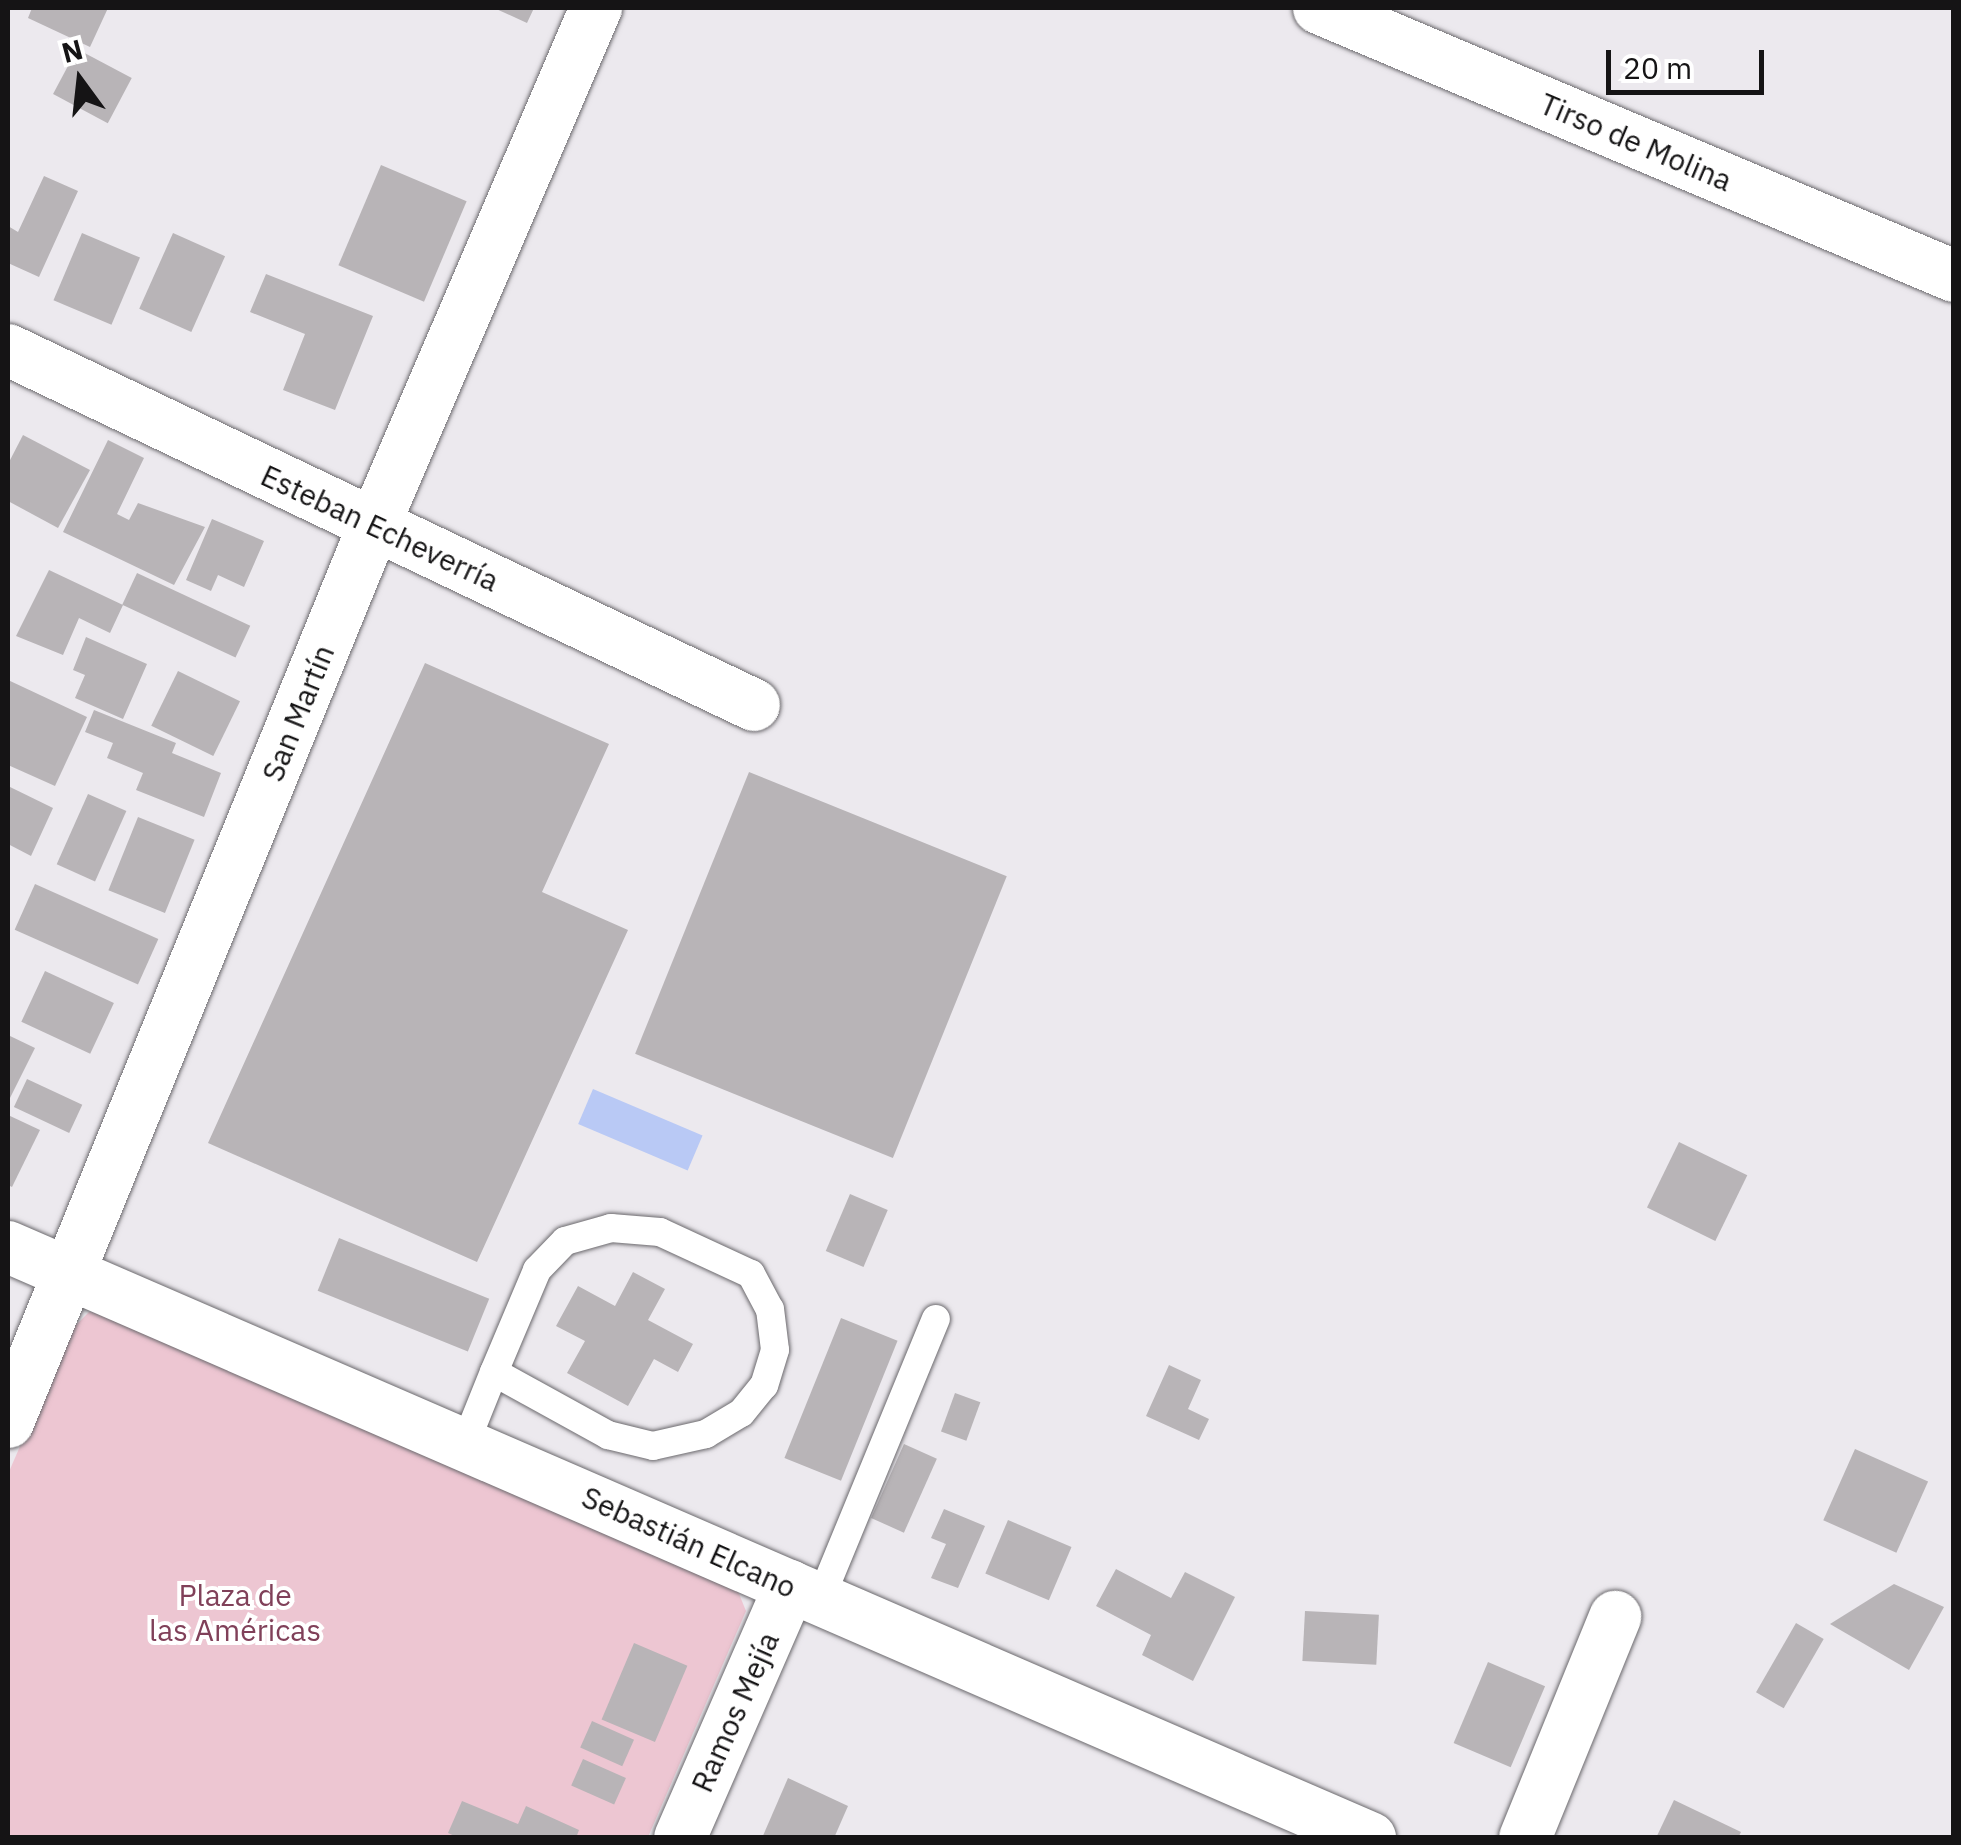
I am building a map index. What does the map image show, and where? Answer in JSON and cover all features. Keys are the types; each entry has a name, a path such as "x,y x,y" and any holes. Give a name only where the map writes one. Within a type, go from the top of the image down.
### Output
{"street":[{"name":"San Martín","path":"8,1422 374,525 596,8"},
{"name":"Tirso de Molina","path":"1319,8 1954,276"},
{"name":"Esteban Echeverría","path":"8,350 754,704"},
{"name":"Sebastián Elcano","path":"8,1247 1370,1838"},
{"name":"Ramos Mejía","path":"680,1838 805,1593"},
{"path":"1525,1838 1616,1616"}],"lane":[{"path":"464,1444 494,1372 537,1270 565,1240 611,1228 660,1232 705,1248 750,1274 770,1308 775,1350 764,1385 741,1412 706,1434 653,1446 608,1435 494,1372"},
{"path":"805,1593 936,1318"}],"green space":[{"name":"Plaza de las Américas","path":"89,1312 116,1315 735,1584 746,1611 648,1837 8,1838 8,1474 70,1331"}],"water":[{"path":"593,1089 703,1135 688,1170 578,1124"}],"building":[{"path":"32,8 108,8 90,47 28,18"},
{"path":"494,8 534,8 527,23"},
{"path":"77,49 132,78 108,123 53,94"},
{"path":"381,165 467,201 424,302 338,265"},
{"path":"44,176 78,191 39,277 8,263 8,226 18,232"},
{"path":"82,233 140,258 111,325 53,300"},
{"path":"173,233 225,256 191,332 139,309"},
{"path":"266,274 373,316 335,410 283,390 305,334 250,312"},
{"path":"23,435 90,470 58,528 8,501 8,464"},
{"path":"108,440 144,458 117,514 129,520 138,503 205,527 174,585 63,532"},
{"path":"212,519 264,541 244,587 218,575 211,591 186,580"},
{"path":"49,570 123,605 110,633 79,618 63,655 16,636"},
{"path":"137,573 250,626 235,658 122,605"},
{"path":"86,637 147,664 123,719 75,698 85,675 73,670"},
{"path":"425,663 609,744 542,892 628,930 477,1262 208,1143"},
{"path":"178,671 240,701 213,756 151,726"},
{"path":"8,680 87,717 55,786 8,765"},
{"path":"94,710 176,743 172,753 221,773 204,817 136,790 143,773 107,758 113,743 85,732"},
{"path":"749,772 1007,876 893,1158 635,1054"},
{"path":"8,786 53,808 31,856 8,844"},
{"path":"88,794 126,811 95,881 57,864"},
{"path":"138,817 195,840 165,913 108,890"},
{"path":"35,884 158,939 138,985 15,930"},
{"path":"45,971 114,1003 90,1054 21,1022"},
{"path":"8,1035 35,1048 8,1102"},
{"path":"27,1079 82,1105 69,1133 14,1107"},
{"path":"8,1115 40,1130 12,1187 8,1185"},
{"path":"1679,1142 1747,1175 1715,1241 1647,1208"},
{"path":"850,1194 888,1210 864,1267 826,1251"},
{"path":"339,1238 489,1299 468,1352 318,1291"},
{"path":"633,1272 665,1289 648,1320 693,1344 678,1372 654,1359 628,1406 567,1373 585,1341 556,1326 578,1286 615,1306"},
{"path":"841,1318 898,1341 841,1481 784,1458"},
{"path":"1169,1365 1201,1380 1188,1409 1209,1419 1199,1440 1146,1416"},
{"path":"955,1393 980,1402 966,1441 941,1432"},
{"path":"904,1444 937,1459 904,1533 871,1518"},
{"path":"1855,1449 1928,1482 1896,1553 1823,1520"},
{"path":"944,1509 985,1526 958,1588 931,1578 946,1544 931,1538"},
{"path":"1008,1520 1072,1547 1049,1600 985,1573"},
{"path":"1116,1569 1171,1598 1185,1572 1235,1597 1193,1681 1142,1655 1151,1635 1096,1606"},
{"path":"1894,1584 1944,1607 1909,1670 1830,1624"},
{"path":"1305,1611 1379,1615 1376,1665 1302,1661"},
{"path":"1796,1623 1824,1639 1784,1708 1756,1692"},
{"path":"634,1643 687,1666 655,1742 602,1719"},
{"path":"1488,1662 1545,1686 1511,1767 1454,1743"},
{"path":"592,1721 634,1740 622,1766 580,1747"},
{"path":"583,1759 626,1778 614,1805 571,1785"},
{"path":"788,1778 848,1806 834,1838 762,1838"},
{"path":"1674,1800 1741,1832 1738,1838 1656,1838"},
{"path":"462,1801 518,1824 526,1806 579,1830 576,1838 459,1838 448,1833"}]}
